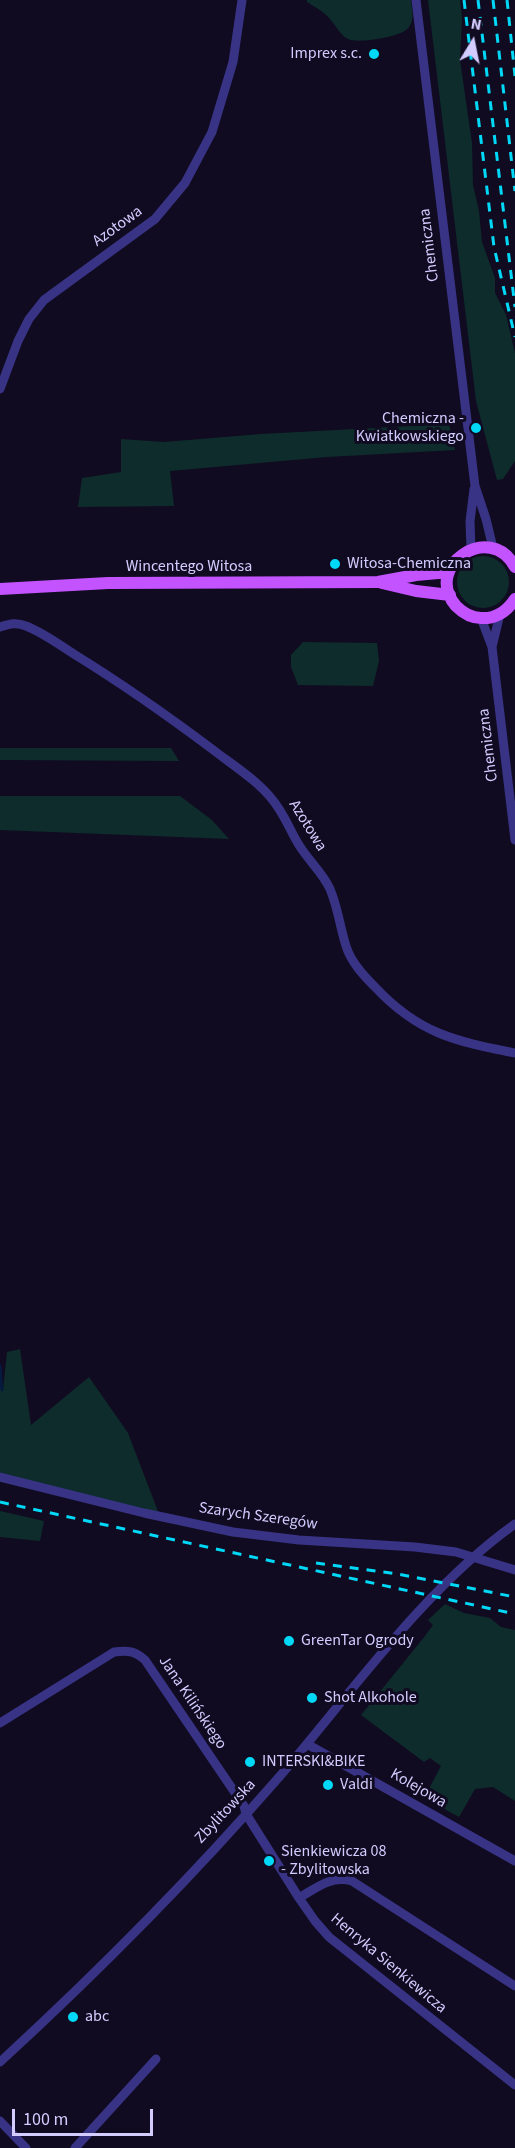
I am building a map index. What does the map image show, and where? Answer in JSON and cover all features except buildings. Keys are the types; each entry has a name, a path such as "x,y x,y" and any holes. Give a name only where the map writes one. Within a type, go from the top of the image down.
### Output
{"main road":[{"path":"515,567 507,556 493,548 471,549 460,556 449,572 448,587 453,602 465,614 481,618 500,614 515,599"},
{"name":"Wincentego Witosa","path":"0,589 108,584 378,582 449,572"},
{"name":"Wincentego Witosa","path":"378,582 416,591 450,595"}],"street":[{"name":"Azotowa","path":"0,389 18,341 29,319 44,300 155,219 185,183 212,132 233,62 242,0"},
{"name":"Chemiczna","path":"416,0 470,455 475,486 493,548"},
{"name":"Chemiczna","path":"471,549 470,521 475,486"},
{"name":"Chemiczna","path":"492,647 500,614"},
{"name":"Chemiczna","path":"481,618 492,647 515,840"},
{"name":"Azotowa","path":"0,627 15,623 53,641 124,684 242,772 269,796 279,809 299,846 329,886 336,903 346,947 354,963 375,987 419,1024 436,1033 462,1043 515,1053"},
{"name":"Szarych Szeregów","path":"0,1477 144,1513 233,1532 299,1540 415,1547 456,1552 515,1570"},
{"name":"Zbylitowska","path":"0,2061 92,1976 246,1814 398,1636 447,1583 515,1524"},
{"name":"Jana Kilińskiego","path":"0,1723 114,1652 128,1650 145,1660 244,1806 246,1814"},
{"name":"Kolejowa","path":"307,1744 515,1861"},
{"name":"Henryka Sienkiewicza","path":"246,1814 299,1898 329,1937 515,2085"},
{"path":"299,1898 328,1881 341,1878 352,1881 515,1986"},
{"path":"75,2148 156,2059"},
{"path":"0,2121 26,2148"}],"green space":[{"path":"307,0 411,0 413,14 409,27 405,31 380,39 353,40 345,37 327,16"},
{"path":"428,0 460,0 462,18 460,60 472,143 473,185 479,211 482,242 495,278 495,293 506,315 515,353 515,461 503,479 497,480 476,401"},
{"path":"449,424 455,450 327,457 170,471 174,506 78,507 82,478 121,472 121,439 164,442 261,434"},
{"path":"483,556 497,560 505,568 509,582 505,596 497,604 483,608 469,604 461,596 457,582 461,568 469,560"},
{"path":"303,642 377,643 379,661 373,686 298,685 291,667 291,655"},
{"path":"0,748 171,748 179,761 0,760"},
{"path":"0,796 180,796 212,820 229,839 0,830"},
{"path":"20,1349 31,1425 89,1377 128,1433 159,1514 0,1473 0,1386 3,1390 7,1352"},
{"path":"0,1511 44,1521 40,1541 0,1537"},
{"path":"445,1604 464,1613 490,1618 501,1627 515,1630 515,1801 493,1787 475,1789 459,1817 424,1798 441,1766 430,1758 424,1762 361,1715 433,1625 428,1620"}],"waterway":[{"path":"0,1366 2,1390"}],"railway":[{"path":"464,0 494,247 515,337"},
{"path":"478,0 515,307"},
{"path":"493,0 515,191"},
{"path":"507,0 515,76"},
{"path":"0,1502 515,1614"},
{"path":"316,1563 398,1574 515,1597"}],"place":[{"name":"Imprex s.c.","path":"374,54"},
{"name":"Chemiczna - Kwiatkowskiego","path":"476,428"},
{"name":"Witosa-Chemiczna","path":"335,564"},
{"name":"GreenTar Ogrody","path":"289,1641"},
{"name":"Shot Alkohole","path":"312,1698"},
{"name":"INTERSKI&BIKE","path":"250,1762"},
{"name":"Valdi","path":"328,1785"},
{"name":"Sienkiewicza 08 - Zbylitowska","path":"269,1861"},
{"name":"abc","path":"73,2017"}]}
